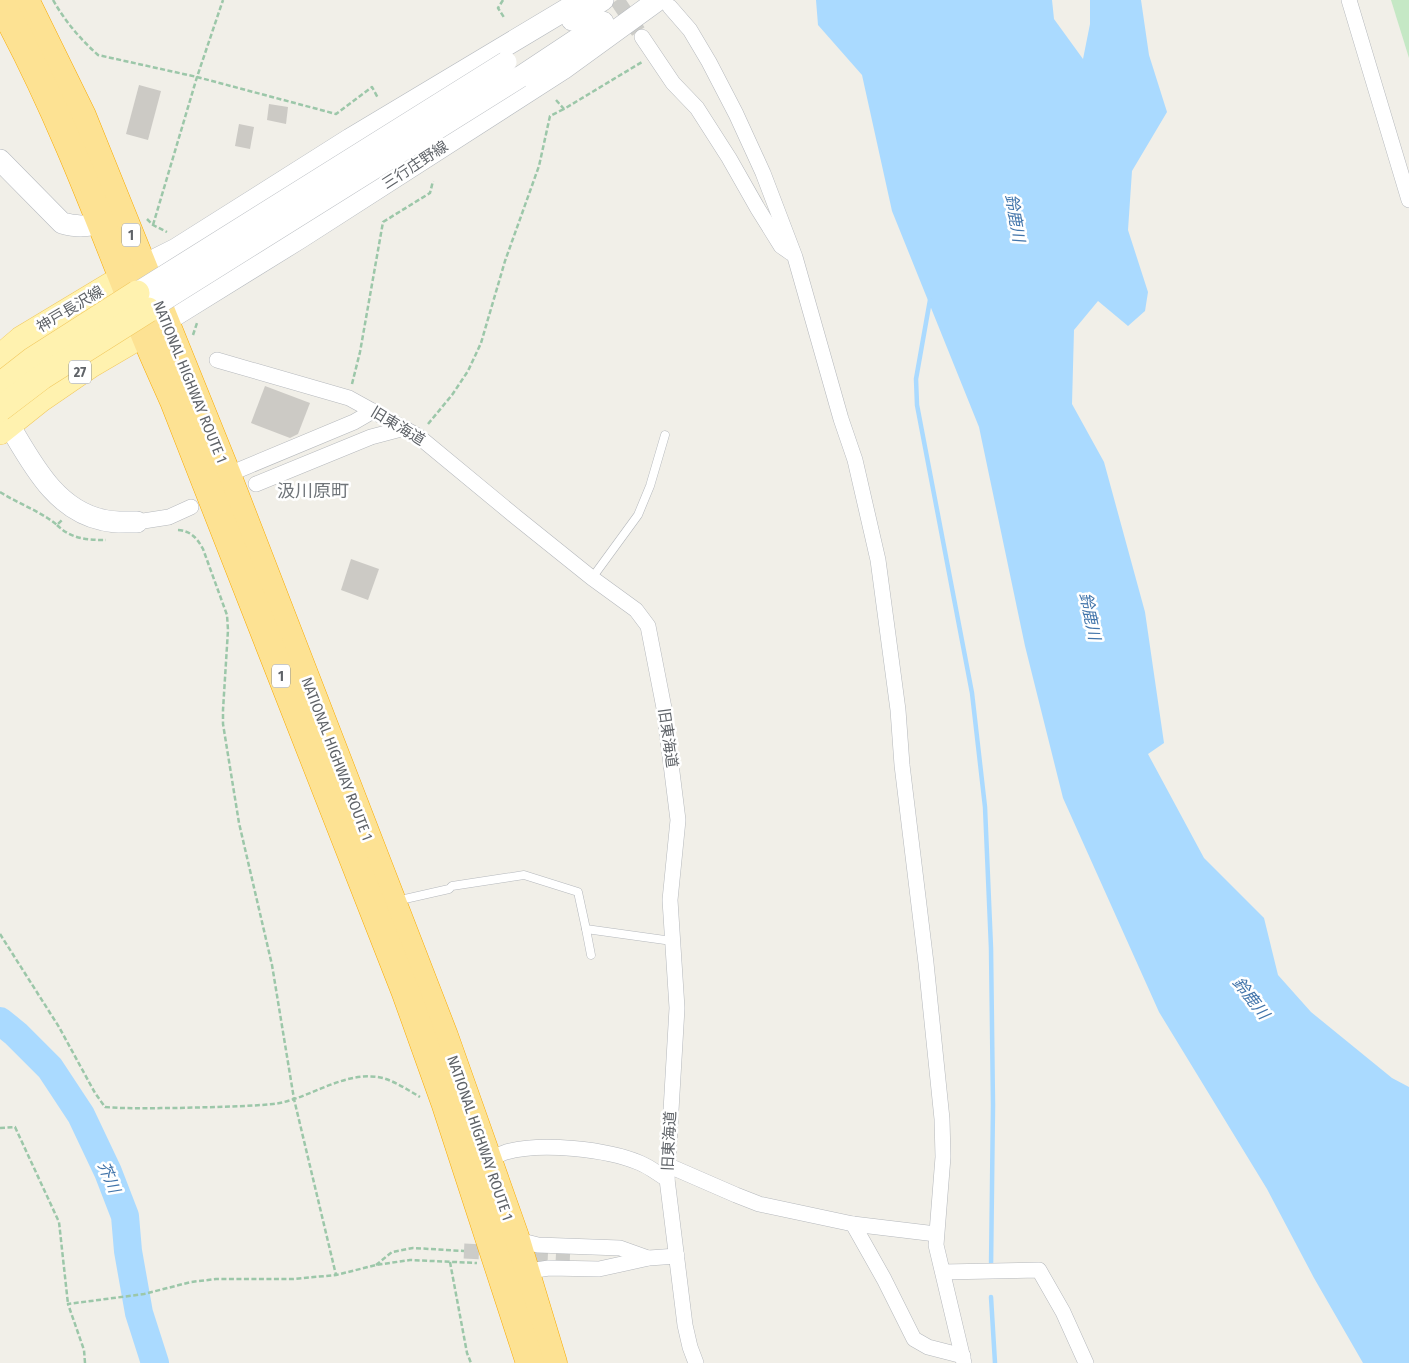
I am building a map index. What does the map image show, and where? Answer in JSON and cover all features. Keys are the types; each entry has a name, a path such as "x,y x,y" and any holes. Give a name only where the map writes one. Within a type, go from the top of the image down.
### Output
{"highway":[{"name":"NATIONAL HIGHWAY ROUTE 1","path":"25,0 82,116 128,227 143,300 174,401 399,976 445,1102 530,1363"},
{"name":"NATIONAL HIGHWAY ROUTE 1","path":"0,2 7,33 37,73 102,222 143,300 227,475 444,1036 515,1237 553,1363"}],"main road":[{"path":"143,300 184,244 350,139 582,0"},
{"path":"513,70 603,0"},
{"path":"143,300 513,70 637,0"},
{"name":"三行庄野線","path":"143,300 300,238 664,4"},
{"path":"0,160 62,223 76,227 102,222"},
{"name":"神戸長沢線","path":"0,357 21,339 143,300"},
{"name":"神戸長沢線","path":"0,385 32,360 143,300"},
{"name":"27","path":"3,422 42,377 143,300"},
{"path":"3,422 42,478 59,497 90,516 104,520 137,522"}],"street":[{"path":"1349,0 1409,200"},
{"path":"664,4 694,38 709,62 736,114 763,173 795,257 841,419 855,460 879,570 898,710 902,764 926,963 942,1118 943,1157 936,1245 963,1360"},
{"path":"642,37 673,83 697,108 730,158 781,246 795,257"},
{"name":"旧東海道","path":"217,360 349,398 412,432 592,578 636,610 648,626 664,708 678,820 670,900 677,1008 667,1172 685,1325 696,1363"},
{"path":"227,475 354,422 373,411"},
{"path":"256,484 371,437 412,432"},
{"path":"137,522 169,517 191,507"},
{"path":"488,1160 506,1152 531,1149 565,1148 600,1151 623,1157 759,1204 853,1224 936,1234"},
{"path":"853,1224 914,1338 928,1347 963,1360"},
{"path":"515,1237 538,1245 620,1248 650,1258"},
{"path":"570,1256 650,1258 677,1256"},
{"path":"528,1278 536,1270 550,1268 599,1268 650,1258"},
{"path":"943,1272 1039,1270 1063,1312 1086,1363"}],"lane":[{"path":"592,578 638,514 650,486 665,435"},
{"path":"392,903 404,898 449,889 452,886 524,875 578,892 591,956"},
{"path":"586,929 672,942"}],"path":[{"path":"53,0 62,16 98,55 197,77 336,114 372,87 378,98"},
{"path":"153,225 197,77 223,0"},
{"path":"503,0 498,8 505,19"},
{"path":"412,432 458,387 468,371 481,342 539,166 550,116 654,55"},
{"path":"556,100 564,109"},
{"path":"349,398 360,352 383,222 430,193 433,181"},
{"path":"146,217 153,225 171,234"},
{"path":"191,341 198,321"},
{"path":"0,492 45,516 64,532 76,538 114,540"},
{"path":"57,525 73,507"},
{"path":"171,532 180,530 190,533 198,540 227,615 228,630 223,724 245,850 272,965 294,1099 336,1275"},
{"path":"0,934 59,1027 95,1093 105,1107 212,1107 275,1104 294,1099 338,1082 363,1077 382,1078 400,1085 423,1100 445,1102"},
{"path":"0,1128 16,1126 59,1222 68,1304 84,1350 85,1363"},
{"path":"376,1265 392,1252 413,1248 464,1251"},
{"path":"68,1304 144,1294 191,1282 216,1279 293,1279 336,1275 376,1265 410,1260 498,1264"},
{"path":"450,1262 470,1363"}],"green space":[{"path":"1391,0 1409,0 1409,58"}],"water":[{"name":"鈴鹿川","path":"816,0 1052,0 1054,19 1083,59 1090,24 1090,0 1141,0 1149,55 1167,112 1132,171 1128,230 1148,292 1145,311 1128,326 1098,301 1074,330 1072,404 1104,462 1145,612 1164,743 1148,754 1204,858 1264,918 1278,975 1311,1012 1392,1078 1409,1087 1409,1363 1363,1363 1314,1278 1267,1189 1159,1012 1063,798 1025,646 979,427 892,211 862,75 818,25"}],"building":[{"path":"139,85 161,91 148,140 126,134"},
{"path":"269,104 288,107 286,124 267,120"},
{"path":"239,124 254,127 250,149 235,146"},
{"path":"265,386 310,403 298,434 290,438 251,423"},
{"path":"351,559 379,569 368,600 341,590"}],"waterway":[{"path":"930,300 916,379 917,405 972,693 985,807 991,948 993,1105 991,1268"},
{"name":"芥川","path":"0,1021 50,1068 81,1115 108,1172 125,1216 128,1251 139,1313 155,1363"},
{"path":"991,1297 995,1363"}],"tunnel":[{"path":"617,0 642,37"},
{"path":"464,1251 570,1256"}],"district":[{"name":"汲川原町","path":"313,491"}]}
